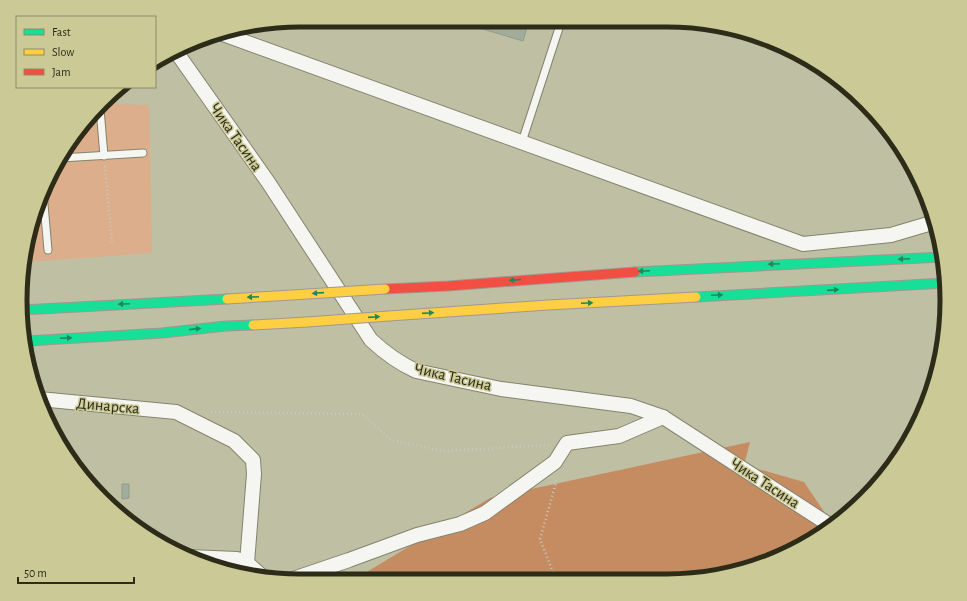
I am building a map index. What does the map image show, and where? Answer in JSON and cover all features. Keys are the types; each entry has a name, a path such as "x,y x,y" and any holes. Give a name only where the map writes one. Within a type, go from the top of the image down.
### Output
{"highway":[{"path":"28,310 448,286 634,272 937,256"},
{"path":"30,341 162,333 226,326 307,322 611,301 939,283"}],"street":[{"path":"229,36 803,244 891,235 929,224"},
{"name":"Чика Тасина","path":"179,56 268,182 371,340 382,350 404,365 416,370 500,388 631,406 663,417 826,522"},
{"name":"Динарска","path":"46,400 176,412 234,441 253,460 254,474 247,563"},
{"path":"308,574 417,535 460,524 485,513 555,462 567,443 619,436 663,417"},
{"path":"210,558 237,559 247,563 255,570"}],"lane":[{"path":"522,142 559,27"},
{"path":"100,114 104,156"},
{"path":"68,158 143,153"},
{"path":"44,207 48,250"}],"path":[{"path":"104,156 112,245"},
{"path":"207,412 362,414 391,440 443,452 567,443"},
{"path":"554,574 540,539 558,473"}],"shaded area":[{"path":"110,104 149,105 152,253 30,262 36,230 55,180 73,149 95,120"},
{"path":"750,442 744,465 804,482 829,520 803,537 771,553 737,565 702,572 666,574 363,574 490,498"}],"building":[{"path":"476,27 527,27 523,41"},
{"path":"122,484 129,484 129,498 122,499"}],"traffic: fast":[{"path":"635,272 937,257"},
{"path":"696,297 939,283"},
{"path":"28,310 227,299"},
{"path":"30,341 162,333 226,326 253,325"}],"traffic: slow":[{"path":"292,295 385,289"},
{"path":"227,299 292,295"},
{"path":"389,316 696,297"},
{"path":"307,322 389,316"},
{"path":"253,325 307,322"}],"traffic: jam":[{"path":"385,289 448,286 635,272"}]}
